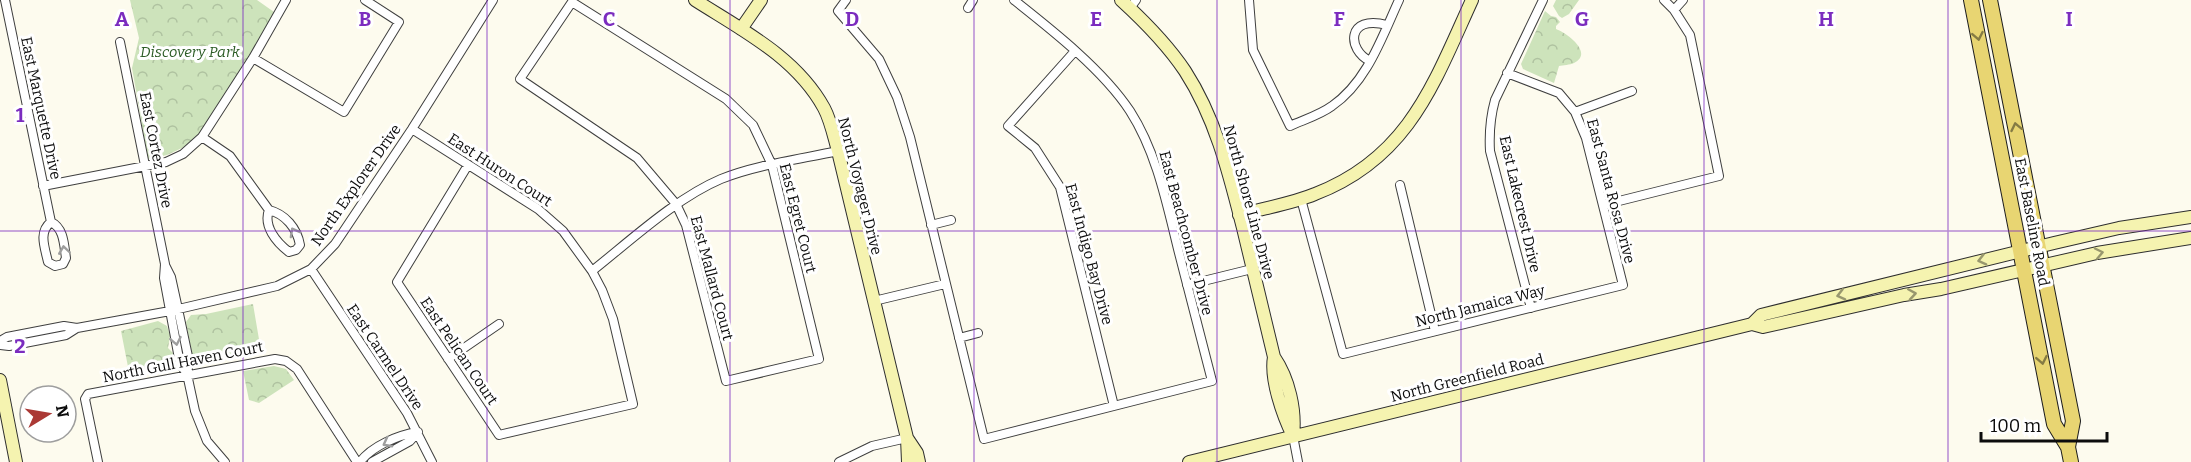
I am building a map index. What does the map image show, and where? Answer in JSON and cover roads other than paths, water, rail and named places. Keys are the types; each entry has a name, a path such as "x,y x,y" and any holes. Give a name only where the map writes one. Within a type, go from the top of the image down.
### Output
{"main road":[{"name":"North Voyager Drive","path":"695,0 792,65 809,84 825,110 838,152 908,438 908,462"},
{"path":"741,29 761,0"},
{"path":"1239,215 1301,199 1321,191 1353,174 1396,138 1414,116 1431,89 1472,0"},
{"name":"East Baseline Road","path":"1971,0 2054,424 2068,447 2072,462"},
{"name":"East Baseline Road","path":"1990,0 2073,421 2068,447"},
{"name":"North Shore Line Drive","path":"1129,3 1174,56 1204,105 1221,145 1274,357 1283,371 1295,418 1293,436"},
{"name":"North Greenfield Road","path":"1752,324 1761,315 2039,246 2119,228 2191,217"},
{"name":"North Greenfield Road","path":"1189,462 1752,324 1763,327 2129,246 2191,238"},
{"path":"1875,286 1883,300"},
{"path":"1808,303 1816,315"},
{"path":"0,380 5,426 16,462"},
{"name":"North Voyager Drive","path":"908,438 917,453 919,462"}],"street":[{"name":"East Marquette Drive","path":"5,0 51,222"},
{"path":"43,186 166,162 183,154 202,137 253,58 286,0"},
{"path":"253,58 344,112 399,22 365,0"},
{"name":"North Explorer Drive","path":"0,343 7,337 64,326 77,328 174,310 277,286 311,269 335,244 412,129 493,0"},
{"path":"846,0 838,11 879,60 897,97 910,136 984,439 1114,406"},
{"name":"East Beachcomber Drive","path":"1014,0 1075,51 1110,86 1129,110 1142,134 1164,191 1212,381 1114,406"},
{"path":"1249,0 1253,50 1290,126 1332,107 1356,84 1370,61 1399,0"},
{"name":"East Lakecrest Drive","path":"1531,308 1490,151 1490,117 1507,73 1542,0"},
{"path":"1603,204 1719,176 1690,35 1674,10 1664,0"},
{"path":"1674,10 1683,0"},
{"name":"East Egret Court","path":"520,79 572,2 726,99 753,125 772,165 819,359 726,381"},
{"path":"1370,61 1363,58 1355,42 1354,33 1358,26 1366,22 1387,25"},
{"name":"East Cortez Drive","path":"120,42 165,264 164,278 189,361 187,374 198,421 207,441 225,462"},
{"name":"East Indigo Bay Drive","path":"1075,51 1008,126 1035,148 1060,187 1114,406"},
{"name":"East Santa Rosa Drive","path":"1507,73 1558,93 1575,112 1586,138 1623,285"},
{"name":"East Mallard Court","path":"520,79 637,158 676,204 686,225 726,381"},
{"path":"1575,112 1632,91"},
{"name":"East Huron Court","path":"412,129 538,209 563,231 592,271 613,319 633,404 499,435"},
{"path":"202,137 230,156 268,210 278,212 286,219 299,239 300,245 296,250 289,252 282,246 268,226 266,218 268,210"},
{"path":"592,271 676,204 720,179 772,165 838,152"},
{"name":"East Pelican Court","path":"468,165 397,282 499,435"},
{"path":"1400,185 1435,331"},
{"name":"North Jamaica Way","path":"1301,199 1343,354 1623,285"},
{"path":"931,225 951,220"},
{"name":"East Marquette Drive","path":"51,222 58,225 62,233 66,258 63,264 55,266 48,262 43,236 45,227 51,222"},
{"path":"1187,285 1252,268"},
{"name":"East Carmel Drive","path":"311,269 418,432 432,462"},
{"path":"874,301 945,284"},
{"path":"448,359 499,324"},
{"path":"959,338 978,333"},
{"name":"North Gull Haven Court","path":"98,462 86,396 187,374 281,359 297,369 359,462"},
{"path":"359,462 366,454 404,434 418,432"},
{"path":"372,462 410,441 418,432"},
{"path":"1293,436 1298,462"},
{"path":"839,462 872,446 908,438"}],"park label":[{"name":"Discovery Park","path":"190,52"}]}
